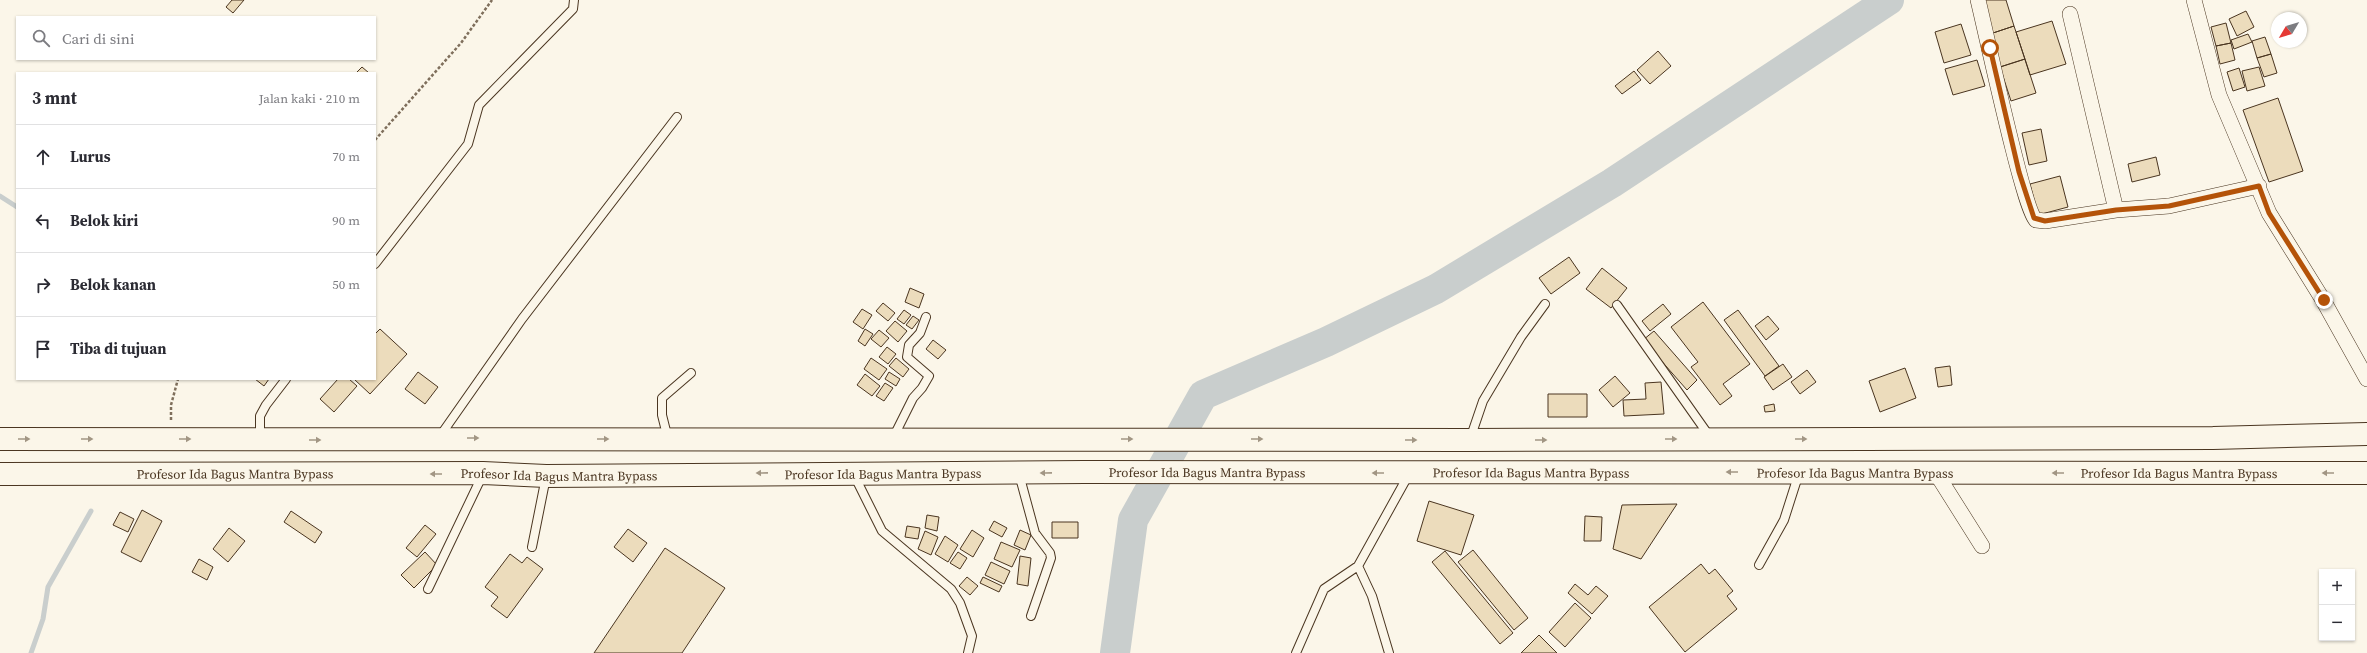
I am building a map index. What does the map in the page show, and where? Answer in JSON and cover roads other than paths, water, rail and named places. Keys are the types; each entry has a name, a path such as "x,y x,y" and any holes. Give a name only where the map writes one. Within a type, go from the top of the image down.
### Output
{"highway":[{"path":"0,439 439,438 668,440 1088,438 1469,440 2205,438 2367,434"},
{"name":"Profesor Ida Bagus Mantra Bypass","path":"0,474 46,476 483,473 546,476 853,472 2367,473"}],"street":[{"path":"1978,0 2019,172 2034,218 2045,221 2116,210 2169,206 2259,186"},
{"path":"2194,0 2220,95 2269,213 2324,300 2367,379"},
{"path":"2070,14 2116,210"},
{"path":"1936,473 1982,546"}],"lane":[{"path":"376,263 468,144 479,105 507,74 572,9 574,0"},
{"path":"439,438 522,319 677,117"},
{"path":"1469,440 1483,400 1521,338 1545,304"},
{"path":"1617,305 1712,439"},
{"path":"892,439 913,398 922,388 929,376 907,357 909,345 920,333 926,317"},
{"path":"668,440 662,415 662,398 691,373"},
{"path":"260,439 260,416 285,380"},
{"path":"853,472 882,531 935,574 951,589 960,603 972,636 968,653"},
{"path":"1759,565 1784,520 1799,472"},
{"path":"428,589 483,473"},
{"path":"1018,473 1035,532 1050,553 1051,558 1031,616"},
{"path":"1296,653 1324,589 1358,566 1410,473"},
{"path":"532,547 546,476"},
{"path":"1358,566 1372,596 1389,653"}],"waterway":[{"path":"1115,653 1133,520 1203,395 1326,342 1436,289 1612,183 1889,0"},
{"path":"0,196 16,206"},
{"path":"31,653 43,619 48,587 91,511"}]}
